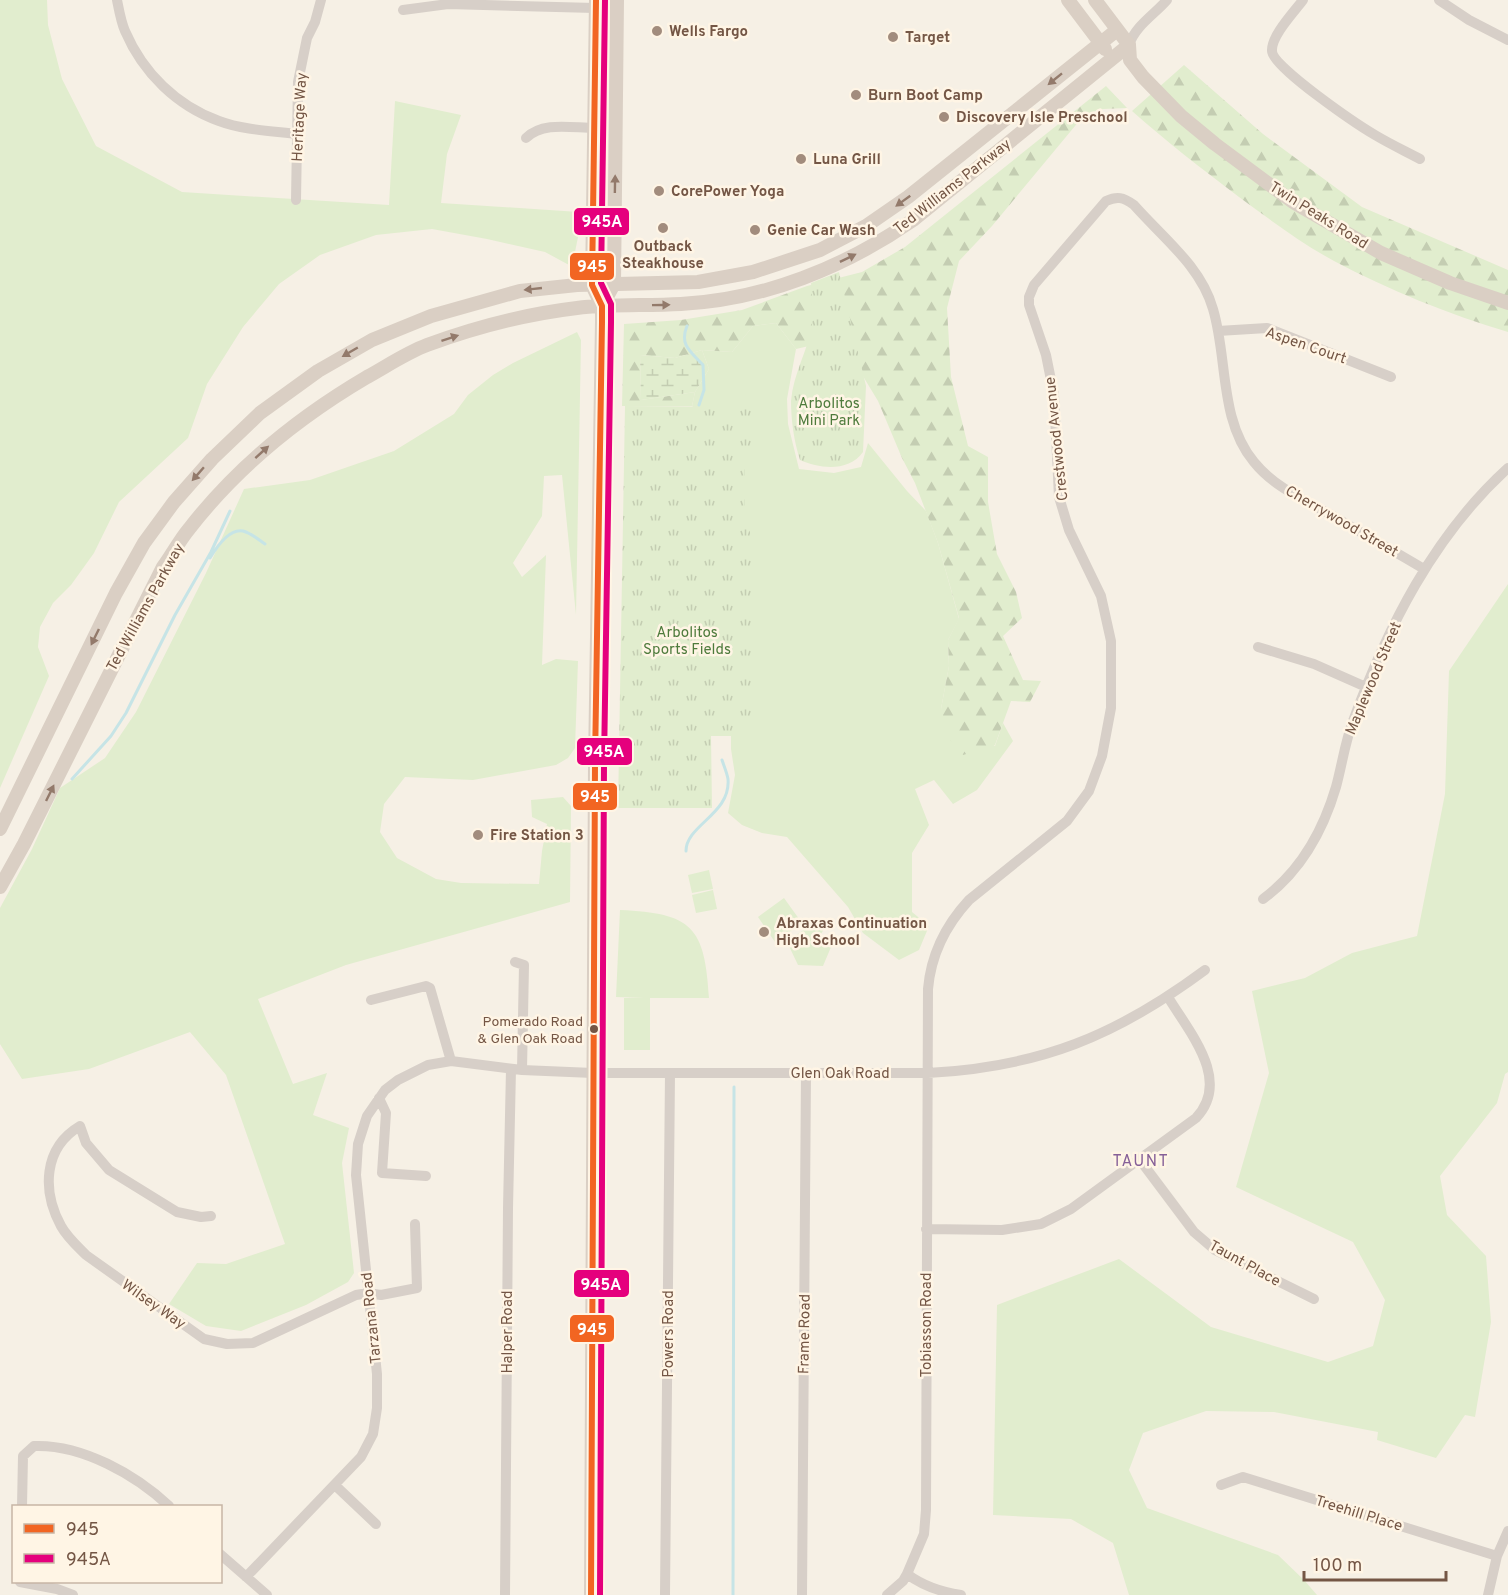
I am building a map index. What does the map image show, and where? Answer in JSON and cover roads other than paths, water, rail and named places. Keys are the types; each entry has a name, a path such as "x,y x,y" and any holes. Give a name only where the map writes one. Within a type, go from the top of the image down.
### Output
{"main road":[{"path":"602,306 614,284 616,0"},
{"path":"1068,0 1111,58 1130,60 1131,39 1117,30 1095,0"},
{"path":"591,1595 595,755 602,306 592,285 596,4"},
{"name":"Ted Williams Parkway","path":"0,829 116,593 144,543 174,502 212,459 260,413 318,371 372,340 431,316 520,291 614,284 678,284 728,278 784,264 843,239 908,198 1117,30"},
{"name":"Ted Williams Parkway","path":"0,887 24,844 163,567 189,530 234,477 282,435 336,396 394,361 425,346 525,316 602,306 682,304 748,295 798,280 848,258 913,220 1111,58 1131,39"},
{"name":"Twin Peaks Road","path":"1130,60 1143,77 1181,116 1293,202 1381,253 1450,284 1508,303"}],"street":[{"path":"117,0 124,30 144,65 165,89 182,102 228,124 297,134"},
{"name":"Heritage Way","path":"296,201 298,82 307,38 315,22 321,0"},
{"path":"1131,39 1167,0"},
{"path":"1303,0 1275,38 1271,52 1274,58 1306,87 1374,135 1420,159"},
{"path":"1439,0 1469,20 1508,40"},
{"path":"403,10 448,4 596,4"},
{"path":"525,138 533,131 543,127 595,128"},
{"name":"Cherrywood Street","path":"1116,197 1125,199 1134,205 1185,259 1203,283 1213,308 1218,331 1231,414 1241,441 1254,463 1283,488 1424,569"},
{"name":"Crestwood Avenue","path":"928,1073 928,989 932,963 939,943 956,915 969,900 1067,821 1089,791 1102,756 1111,708 1111,641 1101,596 1069,530 1059,497 1054,395 1046,355 1031,313 1029,297 1034,285 1092,215 1106,201 1116,197"},
{"name":"Aspen Court","path":"1218,331 1267,328 1391,377"},
{"name":"Maplewood Street","path":"1263,899 1291,875 1324,822 1352,724 1366,687 1403,607 1424,569 1464,513 1508,468"},
{"path":"1258,647 1314,664 1366,687"},
{"name":"Halper Road","path":"505,1595 517,1070 524,965 515,962"},
{"name":"Glen Oak Road","path":"451,1061 517,1070 593,1073 928,1073 963,1071 1028,1060 1086,1041 1145,1012 1205,970"},
{"path":"371,1000 426,986 430,988 451,1061"},
{"path":"926,1229 1002,1230 1041,1224 1071,1209 1196,1118 1204,1109 1209,1095 1210,1074 1206,1061 1168,997"},
{"name":"Tarzana Road","path":"246,1577 336,1486 361,1457 373,1434 377,1408 377,1374 356,1175 358,1144 364,1124 385,1090 423,1066 451,1061"},
{"name":"Powers Road","path":"665,1595 670,1073"},
{"name":"Frame Road","path":"802,1595 806,1073"},
{"name":"Tobiasson Road","path":"907,1574 924,1534 926,1510 928,1073"},
{"path":"379,1098 386,1113 382,1173 426,1176"},
{"name":"Wilsey Way","path":"211,1216 201,1217 177,1212 109,1170 86,1143 80,1126 70,1132 52,1161 48,1185 49,1196 61,1227 86,1255 204,1339 227,1344 253,1343 356,1295 368,1293 381,1295 417,1288 416,1224"},
{"name":"Taunt Place","path":"1140,1160 1194,1232 1215,1250 1314,1299"},
{"path":"22,1505 23,1456 34,1446 49,1445 107,1464 134,1478 168,1505"},
{"name":"Treehill Place","path":"1221,1485 1243,1477 1497,1556"},
{"path":"336,1486 376,1524"},
{"path":"1488,1595 1497,1556 1508,1531"},
{"path":"222,1556 267,1595"},
{"path":"887,1595 903,1581 907,1574 917,1581 944,1592 961,1595"},
{"path":"25,1583 57,1589 73,1595"}],"waterway":[{"path":"687,326 685,343 703,365 704,390 699,405"},
{"path":"72,779 111,736 126,713 175,615 211,552 230,511"},
{"path":"210,558 228,536 238,531 249,533 265,544"},
{"path":"686,851 693,834 716,810 727,791 728,779 722,760"},
{"path":"733,1595 734,1087"}],"place":[{"name":"Wells Fargo","path":"657,31"},
{"name":"Target","path":"893,37"},
{"name":"Burn Boot Camp","path":"856,95"},
{"name":"Discovery Isle Preschool","path":"944,117"},
{"name":"Luna Grill","path":"801,159"},
{"name":"CorePower Yoga","path":"659,191"},
{"name":"Outback Steakhouse","path":"663,228"},
{"name":"Genie Car Wash","path":"755,230"},
{"name":"Fire Station 3","path":"478,835"},
{"name":"Abraxas Continuation High School","path":"764,932"},
{"name":"Pomerado Road & Glen Oak Road","path":"594,1029"}],"district":[{"name":"TAUNT","path":"1141,1160"}],"park label":[{"name":"Arbolitos Mini Park","path":"829,412"},
{"name":"Arbolitos Sports Fields","path":"687,640"}]}
